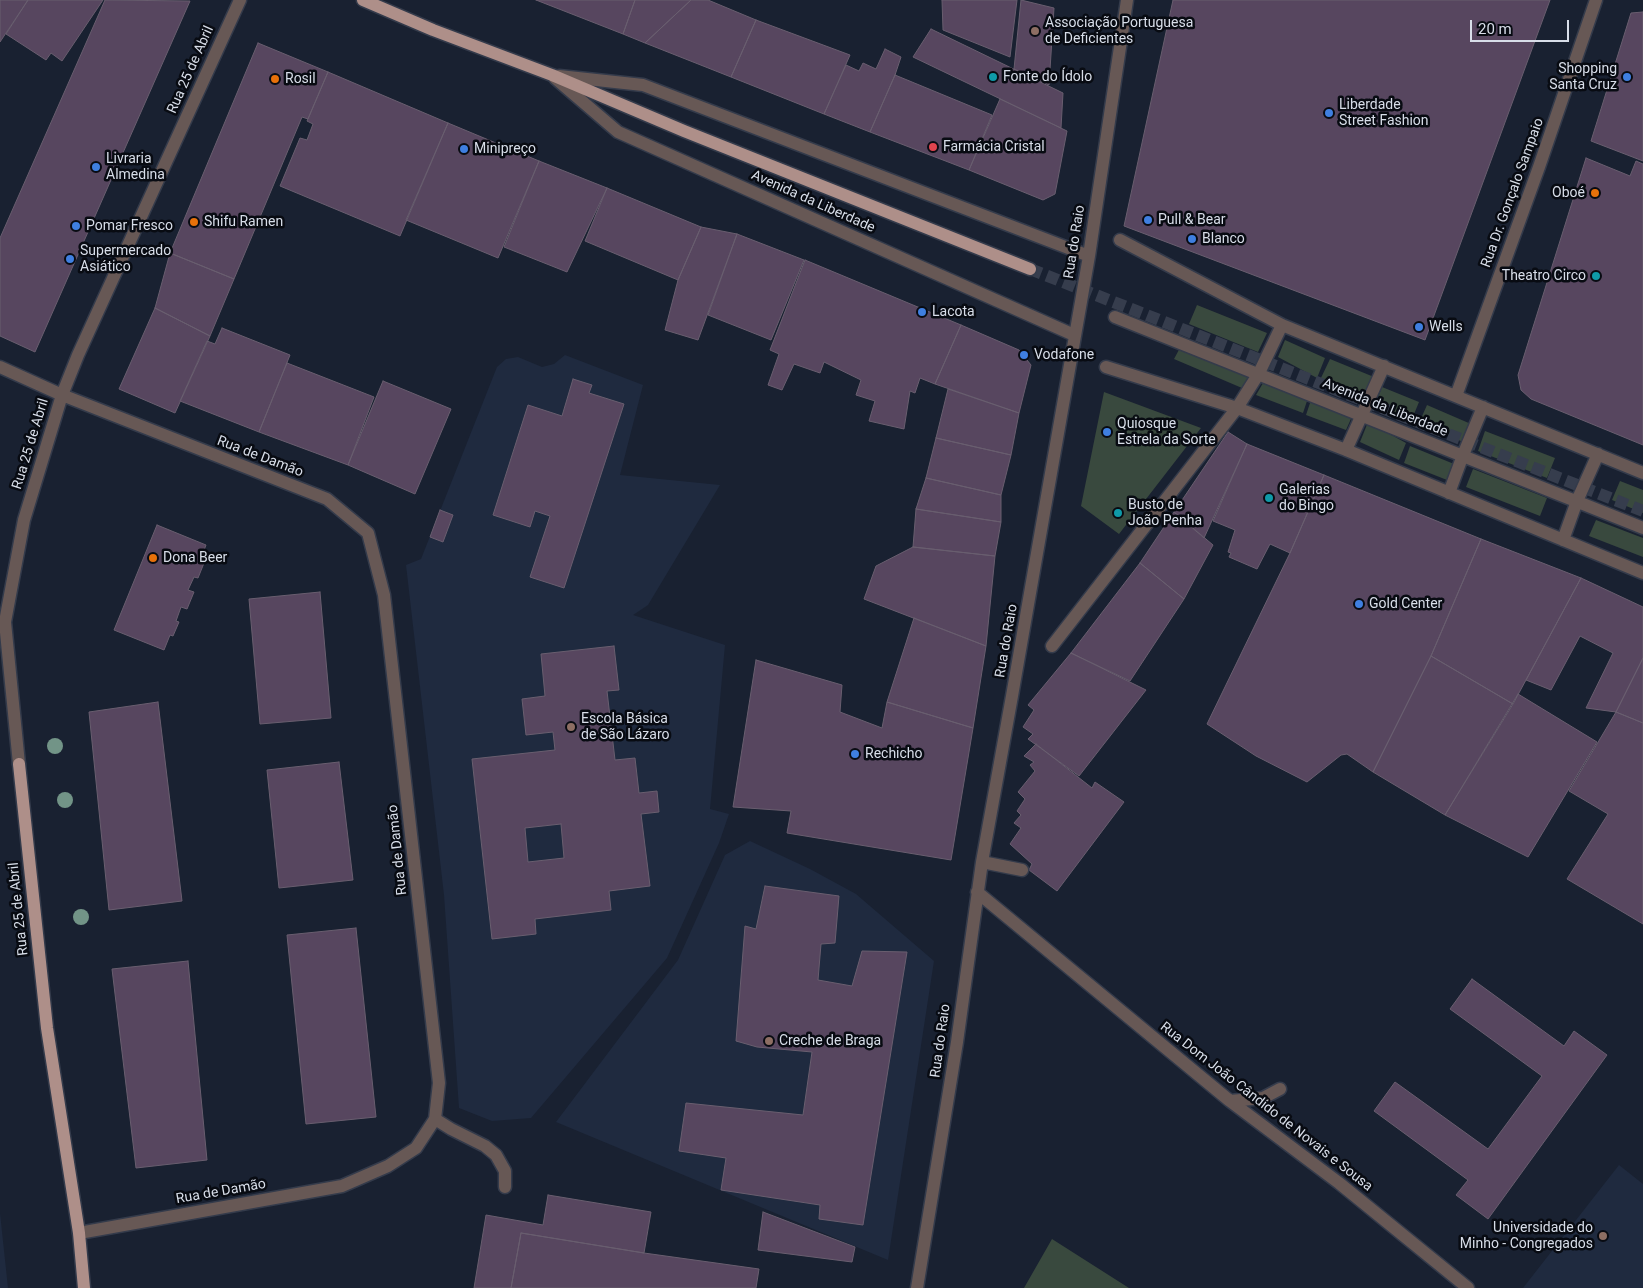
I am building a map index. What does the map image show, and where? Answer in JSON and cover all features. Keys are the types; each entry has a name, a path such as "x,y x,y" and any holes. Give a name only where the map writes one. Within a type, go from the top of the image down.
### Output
{"main road":[{"name":"Avenida da Liberdade","path":"363,0 433,30 552,76 684,131 1030,269"},
{"name":"Rua 25 de Abril","path":"20,764 47,1028 79,1233 84,1288"}],"street":[{"name":"Rua 25 de Abril","path":"20,764 2,622 24,520 62,395 78,354 240,0"},
{"name":"Rua do Raio","path":"917,1288 958,1042 977,892 1089,256 1127,0"},
{"name":"Rua Dr. Gonçalo Sampaio","path":"1456,396 1539,167 1596,0"},
{"name":"Avenida da Liberdade","path":"552,76 643,85 1089,256"},
{"name":"Avenida da Liberdade","path":"552,76 618,132 1074,335"},
{"path":"1120,240 1282,325 1643,473"},
{"name":"Avenida da Liberdade","path":"1115,317 1643,528"},
{"path":"1052,646 1236,408 1259,373 1282,325"},
{"path":"1346,450 1384,366"},
{"path":"1106,367 1236,408 1346,450 1643,573"},
{"name":"Rua de Damão","path":"0,368 62,395 327,499 368,534 384,595 439,1083 435,1119 416,1148 388,1166 342,1186 79,1233"},
{"path":"1449,493 1483,407"},
{"path":"1563,540 1577,501 1598,454"},
{"path":"982,862 1022,870"},
{"name":"Rua Dom João Cândido de Novais e Sousa","path":"977,892 1230,1101 1340,1183 1468,1288"},
{"path":"1230,1101 1263,1098 1280,1090"},
{"path":"435,1119 485,1146 496,1155 505,1171 505,1187"}],"shaded area":[{"name":"Escola Básica de São Lázaro","path":"565,355 643,385 620,475 720,485 648,605 633,615 725,645 710,809 729,814 719,843 667,958 531,1118 492,1121 459,1108 444,895 406,565 421,559 497,367 506,359 518,357 542,367 554,364"},
{"name":"Creche de Braga","path":"750,841 810,869 856,894 934,961 888,1260 556,1122 678,960 725,855"},
{"name":"Universidade do Minho - Congregados","path":"1619,1165 1643,1184 1643,1288 1523,1288"},
{"path":"0,1213 8,1288 0,1288"}],"green space":[{"path":"1197,305 1267,333 1258,352 1189,324"},
{"path":"1285,340 1325,358 1317,378 1278,357"},
{"path":"1181,346 1251,372 1242,388 1174,359"},
{"path":"1330,359 1374,377 1363,397 1320,380"},
{"path":"1266,378 1308,398 1303,413 1256,395"},
{"path":"1382,387 1419,402 1412,419 1374,407"},
{"path":"1104,392 1201,428 1119,534 1081,506"},
{"path":"1311,400 1354,412 1346,430 1306,415"},
{"path":"1427,405 1471,424 1463,442 1419,423"},
{"path":"1368,422 1406,443 1399,460 1360,442"},
{"path":"1485,431 1555,458 1547,478 1478,451"},
{"path":"1410,446 1454,464 1447,480 1404,463"},
{"path":"1473,469 1547,498 1540,516 1466,487"},
{"path":"1620,481 1643,490 1643,513 1612,500"},
{"path":"1596,520 1643,538 1643,557 1589,536"},
{"path":"1052,1239 1129,1288 1024,1288"}],"building":[{"path":"0,0 28,0 0,42"},
{"path":"28,0 103,0 62,61 51,53 46,60 6,34"},
{"path":"105,0 190,1 35,352 0,336 0,238"},
{"path":"536,0 635,0 623,34"},
{"path":"635,0 691,0 645,43 623,34"},
{"path":"691,0 708,0 756,20 731,77 645,43"},
{"path":"942,0 1017,0 1010,57 943,30"},
{"name":"Associação Portuguesa de Deficientes","path":"1021,0 1054,8 1049,85 1014,69"},
{"name":"Liberdade Street Fashion","path":"1173,0 1550,0 1425,340 1124,226"},
{"name":"Shopping Santa Cruz","path":"1643,12 1643,161 1591,141 1631,13"},
{"path":"756,20 850,55 824,114 731,77"},
{"name":"Fonte do Ídolo","path":"931,29 1063,93 1061,128 913,57"},
{"path":"258,43 328,72 308,119 302,117 234,279 170,253"},
{"path":"885,49 901,57 870,132 824,114 846,65 859,71 863,63 876,69"},
{"path":"328,72 448,123 400,236 280,186 300,138 307,140 313,124 307,121"},
{"path":"895,75 992,115 969,170 870,132"},
{"path":"1000,99 1067,131 1055,194 1043,200 969,170"},
{"path":"448,123 539,161 498,258 406,220"},
{"name":"Theatro Circo","path":"1586,158 1630,176 1636,161 1643,164 1643,445 1531,399 1521,390 1518,375"},
{"path":"539,161 607,188 567,272 504,247"},
{"path":"607,188 701,227 678,280 585,241"},
{"path":"701,227 737,234 698,340 665,330 678,280"},
{"path":"737,234 804,260 771,340 708,315"},
{"path":"170,253 234,279 210,336 155,308"},
{"path":"805,260 961,325 935,384 920,378 915,393 910,391 904,429 869,421 875,401 856,395 861,380 824,362 820,373 794,364 782,390 768,385 779,354 770,350"},
{"path":"155,308 210,336 175,413 119,389"},
{"path":"961,325 1019,350 1031,365 1019,413 935,384"},
{"path":"222,328 290,355 259,432 180,401 207,341 215,344"},
{"path":"287,363 374,397 348,465 259,432"},
{"path":"573,379 592,385 589,393 624,404 564,588 530,577 550,516 535,511 530,527 493,515 528,405 562,416"},
{"path":"383,381 451,409 415,494 348,465"},
{"path":"948,389 1019,413 1011,455 936,438"},
{"path":"1228,432 1247,444 1204,538 1174,512"},
{"path":"936,438 1011,455 1001,495 926,478"},
{"name":"Galerias do Bingo","path":"1247,444 1324,475 1290,553 1270,544 1257,569 1229,557 1231,553 1228,552 1235,530 1213,521"},
{"name":"Gold Center","path":"1324,475 1481,539 1431,656 1373,772 1347,754 1341,755 1307,782 1256,756 1207,724 1290,553"},
{"path":"926,478 1001,495 1001,522 916,509"},
{"path":"916,509 1001,522 995,556 913,547"},
{"path":"440,510 453,515 443,542 430,537"},
{"path":"1174,512 1213,545 1184,599 1140,563"},
{"path":"157,525 206,545 200,561 204,563 198,578 194,577 188,590 194,592 187,609 181,607 176,621 179,622 173,636 170,635 164,650 114,630"},
{"path":"1481,539 1581,578 1513,704 1431,656"},
{"path":"913,547 995,556 986,646 864,599 876,566"},
{"path":"1140,563 1184,599 1130,681 1071,653"},
{"path":"1581,578 1643,607 1643,658 1616,712 1586,708 1613,653 1580,636 1551,690 1526,680"},
{"path":"320,592 331,718 260,724 249,599"},
{"path":"914,618 986,646 973,728 887,702"},
{"path":"614,646 619,690 607,691 615,760 635,758 639,793 657,791 659,812 641,814 650,886 609,891 611,910 535,919 536,934 492,939 472,759 555,750 553,732 526,735 522,699 545,696 541,654","holes":["561,824 564,858 528,862 525,828"]},
{"path":"1071,653 1146,690 1079,776 1028,739 1033,734 1023,727 1034,710 1028,705"},
{"path":"1431,656 1513,704 1445,815 1373,772"},
{"path":"1643,658 1643,723 1616,712"},
{"name":"Rechicho","path":"756,660 842,685 840,712 882,728 887,702 973,728 951,860 787,833 791,811 733,807"},
{"path":"1518,694 1597,742 1528,857 1445,815"},
{"path":"158,702 182,901 109,910 89,712"},
{"path":"1616,712 1643,723 1643,924 1567,879 1608,814 1569,791"},
{"path":"1036,744 1092,788 1095,782 1124,802 1057,891 1029,870 1032,864 1010,844 1021,828 1014,823 1021,815 1017,811 1025,799 1018,792 1035,771 1030,765 1034,762 1024,756"},
{"path":"339,762 353,880 279,888 267,770"},
{"path":"765,886 839,896 835,943 821,944 818,980 852,986 862,951 907,952 863,1225 819,1219 820,1205 721,1190 726,1158 679,1151 686,1103 803,1115 812,1052 757,1047 736,1041 745,926 756,929"},
{"path":"356,928 376,1117 306,1124 287,935"},
{"path":"188,961 207,1160 136,1168 112,969"},
{"path":"1472,979 1564,1046 1574,1031 1607,1055 1488,1219 1456,1195 1468,1180 1374,1111 1395,1082 1488,1149 1542,1076 1450,1009"},
{"path":"548,1195 651,1212 644,1253 521,1233 511,1288 474,1288 486,1215 543,1225"},
{"path":"763,1212 855,1247 852,1262 758,1250"},
{"path":"521,1233 759,1269 756,1288 511,1288"}],"tunnel":[{"path":"1030,269 1643,511"}],"place":[{"name":"Associação Portuguesa de Deficientes","path":"1035,31"},
{"name":"Fonte do Ídolo","path":"993,77"},
{"name":"Shopping Santa Cruz","path":"1627,77"},
{"name":"Rosil","path":"275,79"},
{"name":"Liberdade Street Fashion","path":"1329,113"},
{"name":"Farmácia Cristal","path":"933,147"},
{"name":"Minipreço","path":"464,149"},
{"name":"Livraria Almedina","path":"96,167"},
{"name":"Oboé","path":"1595,193"},
{"name":"Pull & Bear","path":"1148,220"},
{"name":"Shifu Ramen","path":"194,222"},
{"name":"Pomar Fresco","path":"76,226"},
{"name":"Blanco","path":"1192,239"},
{"name":"Supermercado Asiático","path":"70,259"},
{"name":"Theatro Circo","path":"1596,276"},
{"name":"Lacota","path":"922,312"},
{"name":"Wells","path":"1419,327"},
{"name":"Vodafone","path":"1024,355"},
{"name":"Quiosque Estrela da Sorte","path":"1107,432"},
{"name":"Galerias do Bingo","path":"1269,498"},
{"name":"Busto de João Penha","path":"1118,513"},
{"name":"Dona Beer","path":"153,558"},
{"name":"Gold Center","path":"1359,604"},
{"name":"Escola Básica de São Lázaro","path":"571,727"},
{"name":"Rechicho","path":"855,754"},
{"name":"Creche de Braga","path":"769,1041"},
{"name":"Universidade do Minho - Congregados","path":"1603,1236"}]}
